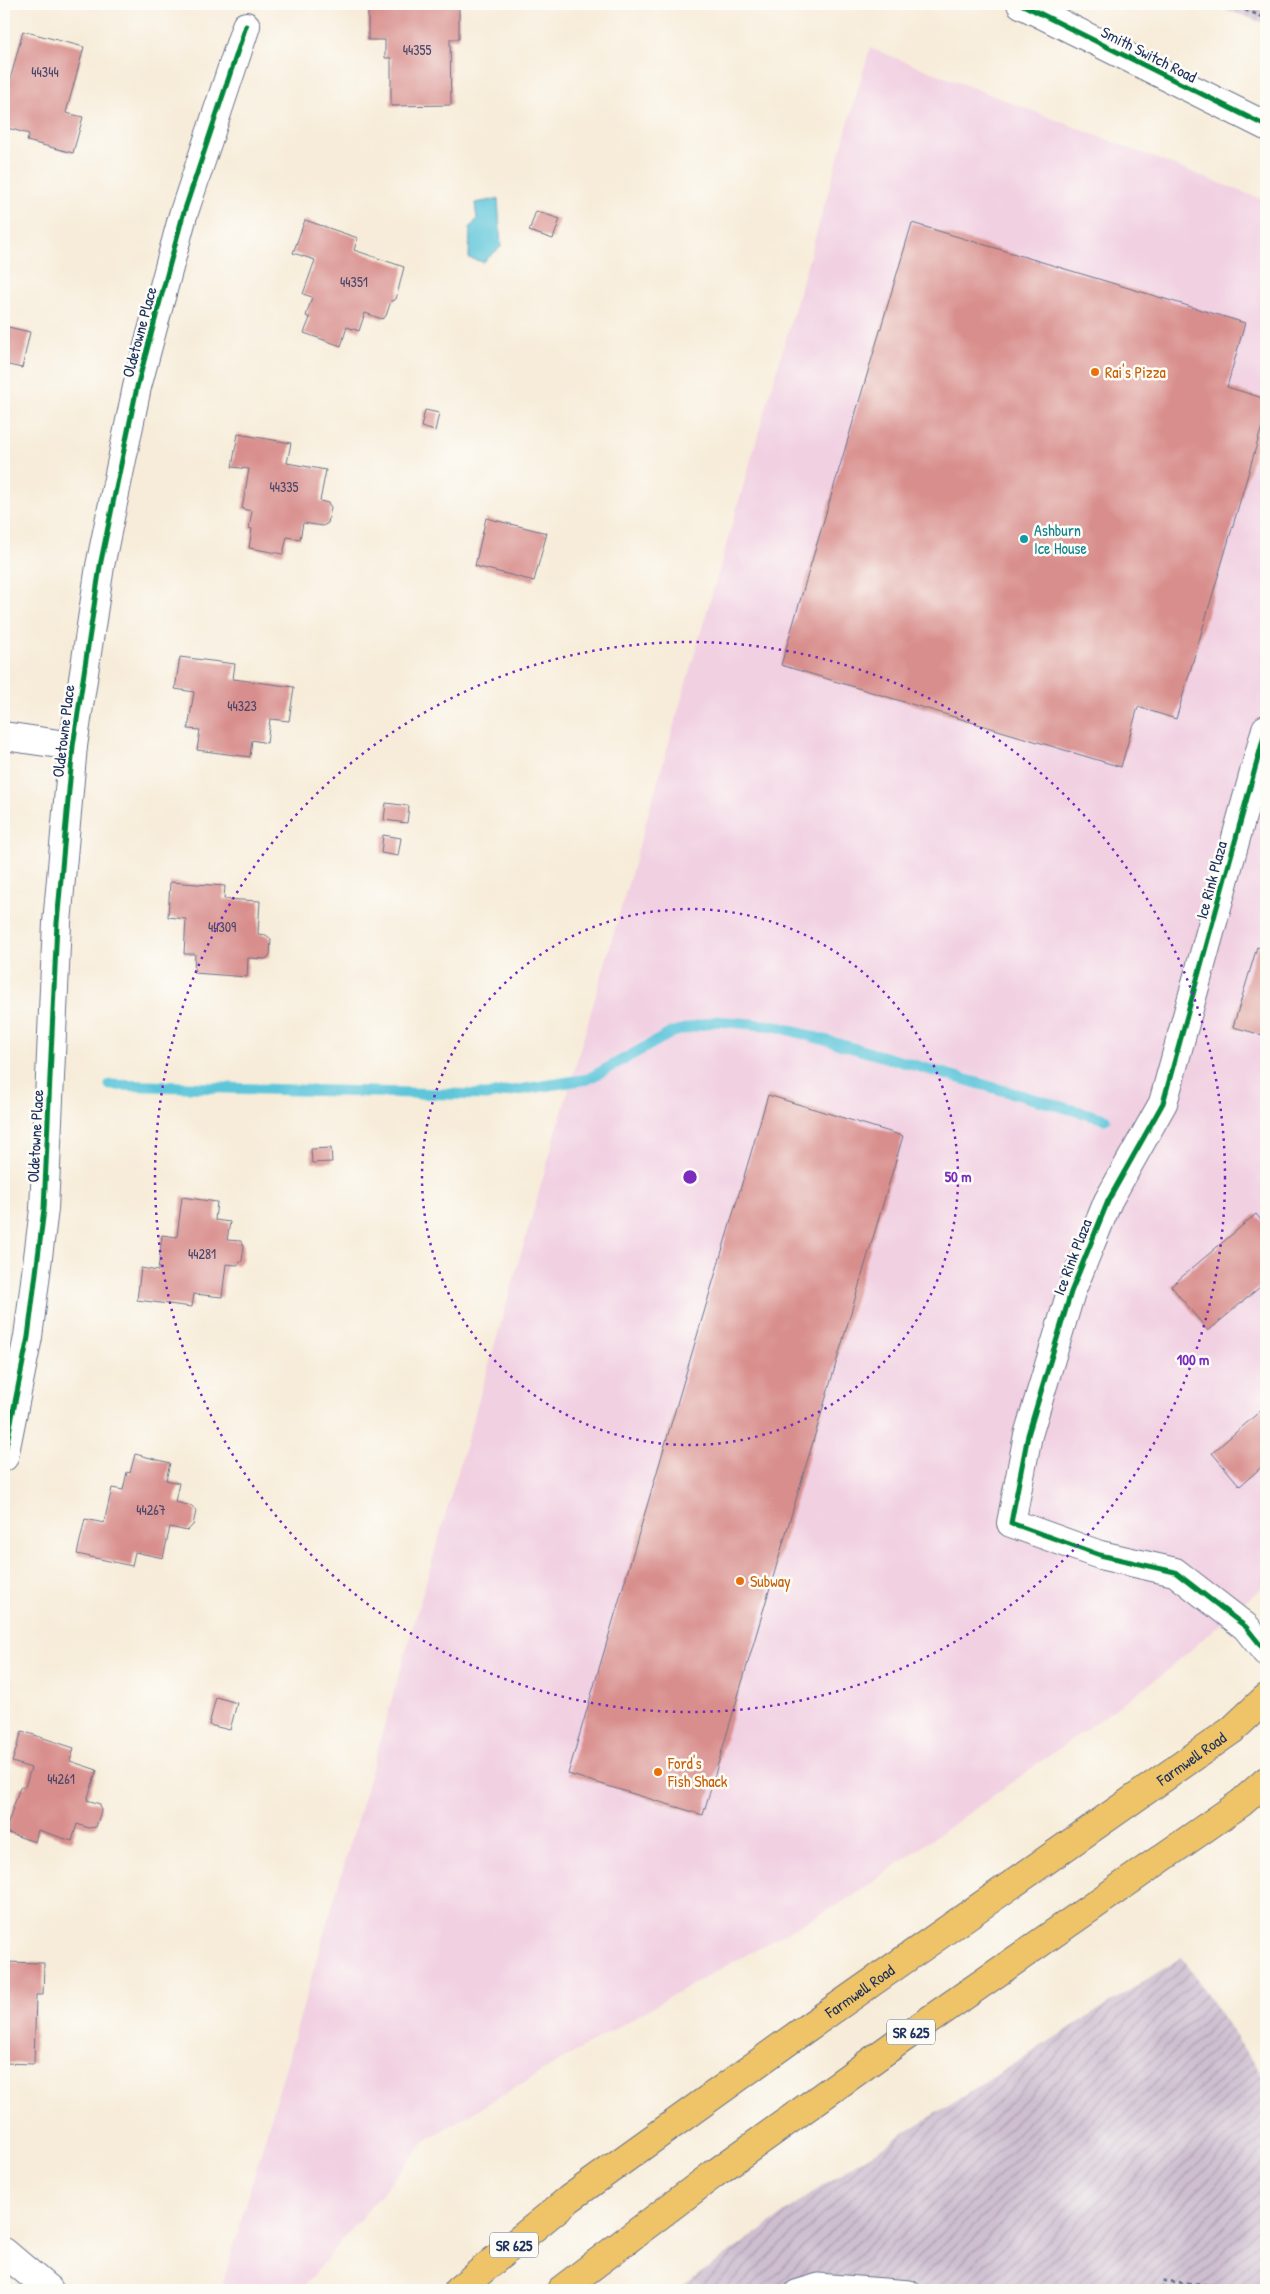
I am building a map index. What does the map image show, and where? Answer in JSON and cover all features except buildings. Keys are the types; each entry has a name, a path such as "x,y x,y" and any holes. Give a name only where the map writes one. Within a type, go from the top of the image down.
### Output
{"main road":[{"name":"Farmwell Road","path":"458,2290 569,2200 796,2036 1232,1730 1266,1698"},
{"name":"SR 625","path":"561,2290 832,2089 1241,1803 1266,1781"}],"street":[{"name":"Smith Switch Road","path":"1021,4 1266,126"},
{"name":"Oldetowne Place","path":"4,1457 28,1337 44,1209 57,923 73,746 100,566 137,387 184,215 246,26"},
{"name":"Ice Rink Plaza","path":"1266,729 1163,1103 1108,1201 1071,1292 1028,1435 1011,1523 1100,1555 1174,1572 1246,1627 1266,1652"},
{"path":"4,736 73,746"},
{"path":"4,2252 48,2290"}],"lane":[{"path":"795,2290 818,2283 910,2290"}],"path":[{"path":"1230,4 1266,18"},
{"path":"1163,2290 1164,2281 1266,2290"}],"shaded area":[{"path":"1211,4 1266,4 1266,24"},
{"path":"870,48 1266,201 1266,1584 1162,1675 853,1896 671,1996 426,2140 301,2290 221,2290"},
{"path":"1182,1957 1266,2081 1266,2290 678,2290 829,2181"}],"water":[{"path":"498,199 501,247 483,262 469,258 470,228 477,219 475,203"}],"waterway":[{"path":"110,1085 486,1095 588,1079 673,1032 716,1021 775,1026 1105,1119"}],"cycle path":[{"path":"1021,4 1266,126"},
{"path":"4,1457 28,1337 44,1209 57,923 73,746 100,566 137,387 183,215 246,26"},
{"path":"1266,729 1163,1103 1108,1201 1071,1292 1028,1435 1011,1523 1100,1555 1175,1572 1246,1627 1266,1652"}],"place":[{"name":"Rai's Pizza","path":"1095,372"},
{"name":"Ashburn Ice House","path":"1024,539"},
{"name":"Subway","path":"740,1581"},
{"name":"Ford's Fish Shack","path":"658,1772"}]}
